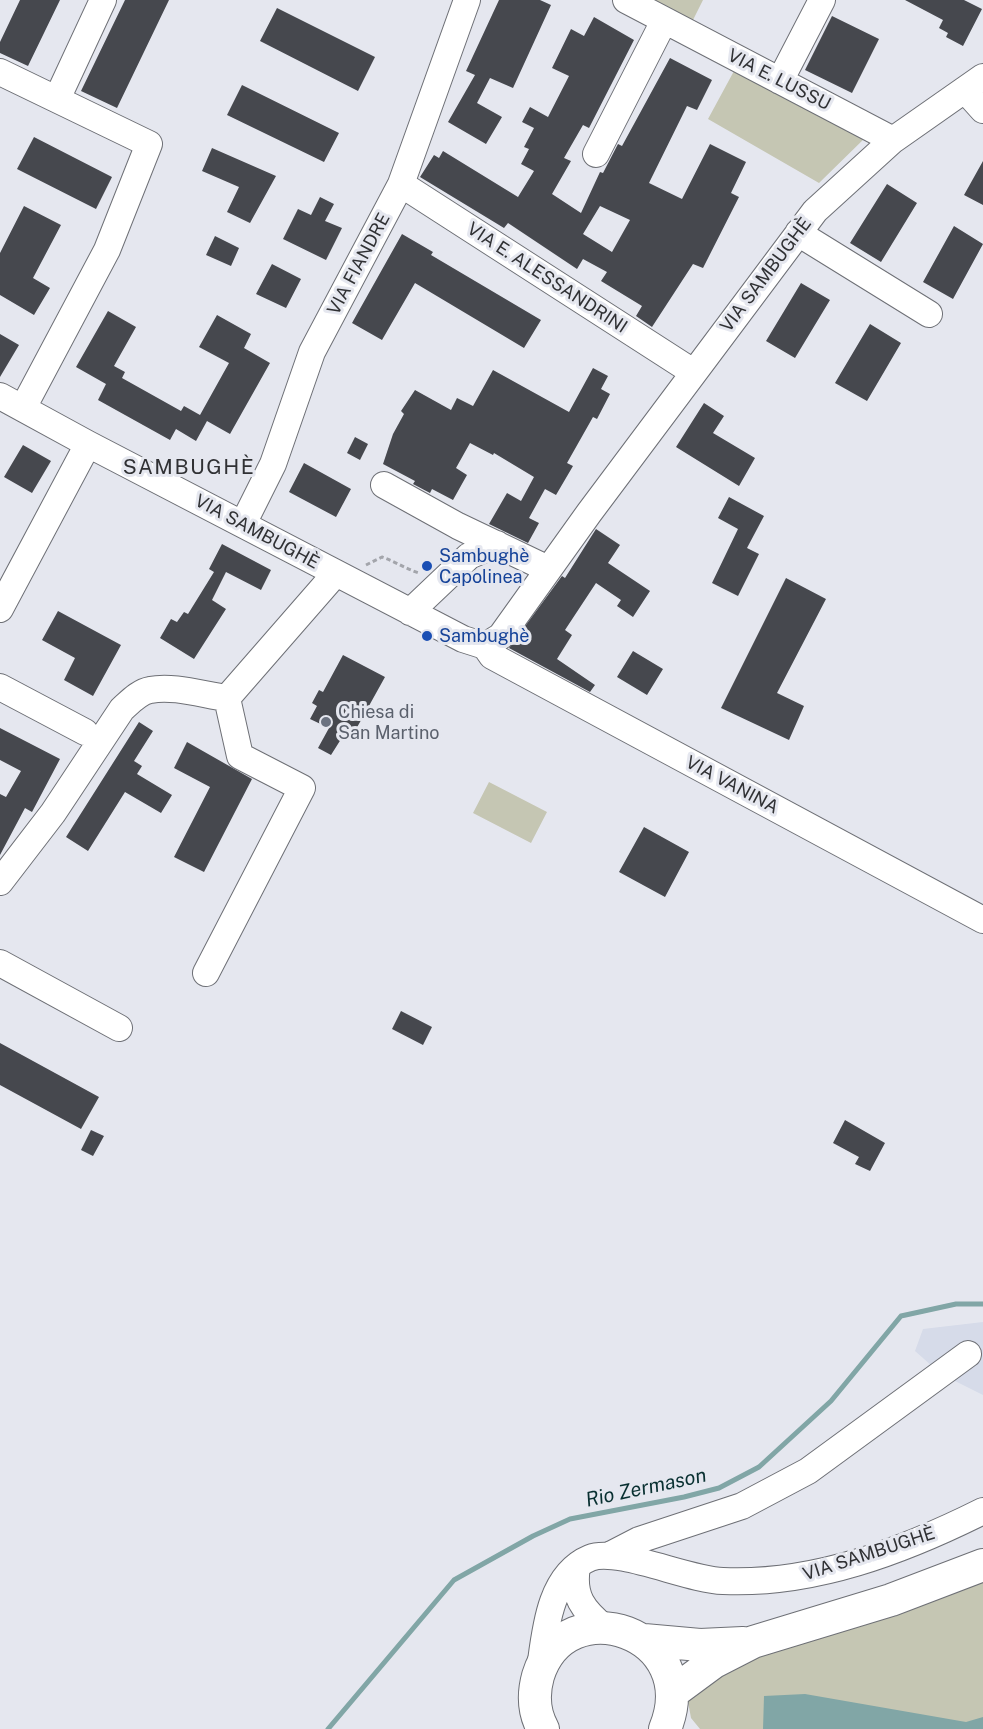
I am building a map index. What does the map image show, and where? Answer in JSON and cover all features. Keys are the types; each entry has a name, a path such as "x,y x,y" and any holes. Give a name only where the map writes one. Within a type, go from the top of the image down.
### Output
{"main road":[{"path":"671,1717 714,1662 753,1642 891,1600 983,1565"},
{"path":"543,1729 534,1697 540,1670 561,1642 582,1631 605,1628 625,1631 644,1640 653,1648 667,1669 671,1717"},
{"path":"644,1640 700,1645 753,1642"}],"street":[{"path":"57,99 103,0"},
{"name":"VIA FIANDRE","path":"243,524 273,464 312,352 401,184 467,0"},
{"name":"VIA E. LUSSU","path":"626,0 893,140"},
{"path":"780,81 822,0"},
{"path":"596,154 664,21"},
{"path":"0,72 149,144 107,249 23,408"},
{"path":"974,84 983,110"},
{"name":"VIA SAMBUGHÈ","path":"0,396 410,612 463,639 484,646 501,636 548,568 815,211 893,140 974,84"},
{"name":"VIA E. ALESSANDRINI","path":"401,184 693,372"},
{"path":"798,233 929,314"},
{"path":"0,609 88,444"},
{"path":"384,485 548,568"},
{"path":"410,612 470,556 497,544"},
{"path":"227,698 339,575"},
{"name":"VIA VANINA","path":"484,646 492,656 983,920"},
{"path":"0,687 85,732"},
{"path":"0,882 52,813 122,709 136,696 149,690 167,690 227,698"},
{"path":"206,973 302,788 240,756 227,698"},
{"path":"0,963 119,1028"},
{"path":"540,1670 544,1637 553,1603 563,1582 578,1566 593,1557 610,1554 639,1540 742,1506 808,1471 968,1354"},
{"name":"VIA SAMBUGHÈ","path":"610,1554 682,1575 719,1581 796,1578 846,1566 895,1549 945,1530 983,1510"},
{"path":"578,1566 575,1586 578,1599 588,1613 605,1628"}],"path":[{"path":"339,575 382,557 423,575"}],"shaded area":[{"path":"653,0 703,0 693,20"},
{"path":"734,71 867,136 819,183 708,119"},
{"path":"489,782 547,812 531,843 473,813"},
{"path":"983,1322 983,1395 941,1374 915,1351 923,1329"},
{"path":"983,1580 983,1729 700,1729 691,1718 687,1696 705,1673"},
{"path":"805,1694 966,1722 983,1717 983,1729 763,1729 764,1696"}],"building":[{"path":"20,0 60,0 28,66 0,53 0,42"},
{"path":"125,0 169,0 117,108 81,91"},
{"path":"499,0 540,0 551,5 513,88 490,78 477,103 502,117 486,144 448,122 475,75 466,71"},
{"path":"905,0 964,0 982,9 963,46 946,37 948,33 939,28 943,20"},
{"path":"277,8 375,57 358,91 260,41"},
{"path":"832,16 879,39 852,93 805,70"},
{"path":"594,17 634,40 589,128 583,125 564,158 571,161 552,194 581,213 600,172 603,173 618,144 622,146 670,58 712,80 697,110 687,106 649,183 682,199 710,144 746,162 731,193 739,197 703,268 693,264 652,327 636,316 642,306 601,281 607,272 583,259 577,269 508,223 504,228 420,177 434,155 439,158 443,151 518,197 534,171 521,164 529,149 524,147 534,128 522,122 530,107 548,117 569,76 552,68 571,29 584,36","holes":["600,206 630,220 612,252 583,234"]},
{"path":"242,85 339,133 324,162 227,115"},
{"path":"34,137 112,177 96,209 17,169"},
{"path":"212,148 276,176 250,223 227,212 239,187 202,171"},
{"path":"983,161 983,205 964,195"},
{"path":"887,184 917,203 881,262 850,243"},
{"path":"320,197 334,204 325,221 342,228 326,260 283,239 298,209 311,215"},
{"path":"24,206 61,225 33,278 50,288 34,315 0,295 0,253"},
{"path":"954,226 983,244 953,299 923,282"},
{"path":"402,234 433,252 431,255 541,320 524,348 415,283 382,340 352,323"},
{"path":"215,236 239,248 231,266 206,255"},
{"path":"272,264 301,279 286,308 256,294"},
{"path":"801,283 830,300 795,358 766,341"},
{"path":"108,311 136,327 114,366 125,372 122,378 181,411 184,406 200,415 229,363 199,347 217,315 251,334 244,348 270,363 230,434 207,421 196,441 176,429 170,440 98,400 106,384 76,367"},
{"path":"870,324 901,343 867,401 835,383"},
{"path":"0,334 19,345 0,377"},
{"path":"593,368 608,376 601,389 610,394 597,419 593,417 567,463 573,466 556,495 545,489 529,518 539,523 528,543 489,524 507,493 521,501 534,477 494,453 493,455 470,443 456,468 467,475 453,500 432,489 430,493 413,484 415,481 383,464 393,434 404,414 401,411 415,390 451,410 457,398 473,406 493,370 569,412"},
{"path":"704,403 724,416 713,433 755,458 739,486 676,447"},
{"path":"355,437 368,444 360,460 347,453"},
{"path":"23,445 51,461 32,493 4,477"},
{"path":"304,463 351,489 336,517 289,492"},
{"path":"729,497 764,516 747,548 759,554 738,596 712,583 738,529 718,518"},
{"path":"596,529 620,545 608,563 650,591 633,617 617,606 621,600 596,583 565,630 572,635 557,659 595,685 590,692 509,648 562,576 565,578"},
{"path":"222,544 271,570 261,590 226,572 212,600 226,609 194,659 160,638 171,619 177,622 184,612 188,614 214,572 209,569"},
{"path":"786,578 826,599 777,693 804,706 789,740 721,708"},
{"path":"58,611 121,645 93,696 64,680 75,658 42,640"},
{"path":"633,651 663,669 647,695 617,677"},
{"path":"343,655 385,677 350,740 343,736 331,755 318,748 329,728 310,719 317,706 312,703 319,690 323,692"},
{"path":"139,722 153,731 134,761 142,766 137,774 172,795 161,813 125,792 88,851 66,837"},
{"path":"0,728 60,759 32,812 25,808 0,855 0,794 6,797 21,771 0,760"},
{"path":"187,742 252,779 204,872 174,857 210,787 174,768"},
{"path":"644,827 689,852 665,897 619,872"},
{"path":"401,1011 432,1027 423,1045 392,1029"},
{"path":"0,1043 99,1097 81,1129 0,1085"},
{"path":"845,1120 885,1143 870,1171 855,1164 859,1157 833,1143"},
{"path":"91,1130 104,1136 93,1156 81,1150"}],"waterway":[{"name":"Rio Zermason","path":"328,1729 454,1580 533,1536 570,1519 719,1488 759,1467 831,1401 901,1316 956,1304 983,1304"}],"place":[{"name":"Sambughè Capolinea","path":"427,566"},
{"name":"Sambughè","path":"427,636"},
{"name":"Chiesa di San Martino","path":"326,722"}],"district":[{"name":"SAMBUGHÈ","path":"189,468"}]}
